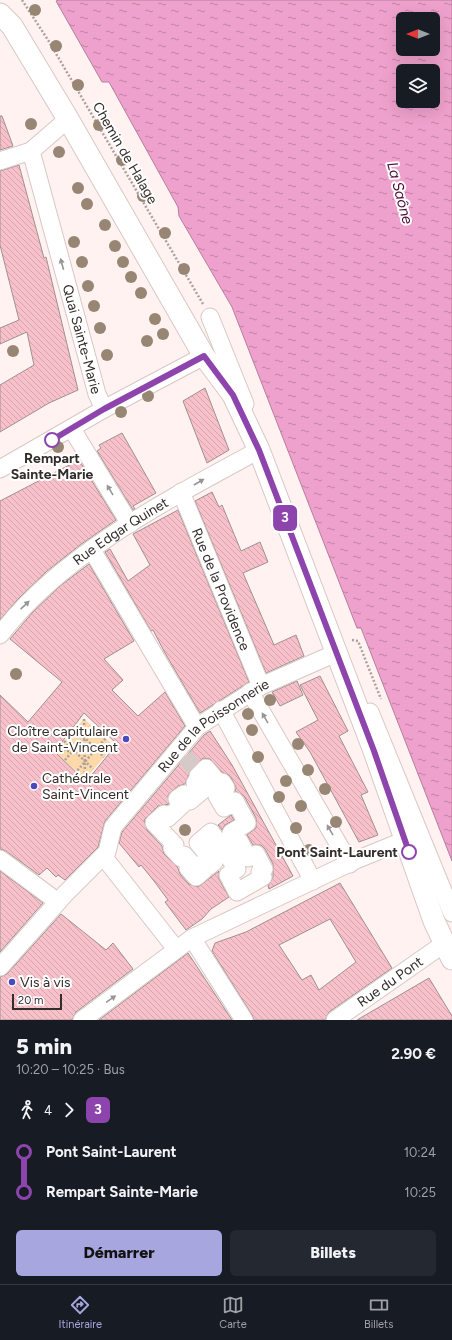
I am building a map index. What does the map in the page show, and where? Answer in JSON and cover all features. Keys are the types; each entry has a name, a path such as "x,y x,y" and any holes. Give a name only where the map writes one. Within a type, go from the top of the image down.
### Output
{"main road":[{"path":"0,14 12,26 68,119 204,356 233,395 259,450 374,751 434,921 450,947"}],"street":[{"path":"0,161 31,151 68,119"},
{"name":"Quai Sainte-Marie","path":"31,151 97,394 104,409 204,356"},
{"path":"210,317 451,912"},
{"path":"0,469 104,409"},
{"path":"72,428 130,524"},
{"name":"Rue Edgar Quinet","path":"0,635 18,612 39,592 92,550 181,492 259,450"},
{"name":"Rue de la Providence","path":"181,492 255,689 350,864"},
{"path":"92,550 186,742"},
{"name":"Rue de la Poissonnerie","path":"103,856 107,852 113,827 186,742 221,710 255,689 336,653"},
{"path":"221,710 314,880"},
{"path":"206,768 215,779 209,785 211,788 222,782 226,788 217,796 224,808 235,801 247,823 231,834 236,844 240,842 248,858 256,854 264,869 260,872 263,877 254,883 237,892 228,875 237,869 211,832 198,843 214,862 209,866 205,862 200,865 204,870 196,877 188,868 192,864 184,855 181,858 172,848 175,845 154,823 164,814 168,818 182,805 177,799 184,794 190,801 202,791 195,783 199,775 206,768"},
{"path":"199,775 217,822 265,903"},
{"path":"82,1020 176,949 200,935 314,880 405,840"},
{"path":"0,967 61,898 103,856 176,949"},
{"path":"0,859 61,898"},
{"path":"200,935 244,1020"},
{"name":"Rue du Pont","path":"335,1020 417,961 450,947"}],"path":[{"name":"Chemin de Halage","path":"23,0 48,40 210,317"},
{"path":"84,719 85,779"},
{"path":"64,760 94,727"},
{"path":"75,728 104,757"},
{"path":"77,772 106,738"},
{"path":"64,741 93,769"},
{"path":"54,752 96,749"}],"shaded area":[{"path":"84,719 114,746 85,779 55,752"}],"water":[{"name":"La Saône","path":"452,0 452,861 361,628 357,628 232,307 179,216 178,207 109,82 102,82 56,1"}],"building":[{"path":"0,116 2,116 13,146 0,150"},
{"path":"19,165 44,258 46,257 78,390 49,403 0,432 0,385 34,365 27,332 0,344 0,328 19,320 0,245 0,171"},
{"path":"205,388 229,450 207,463 183,401"},
{"path":"122,433 156,493 133,506 135,509 133,510 97,451 101,448 99,445"},
{"path":"79,460 116,520 80,545 47,571 18,599 0,620 0,501"},
{"path":"212,492 219,507 222,505 241,551 260,542 268,562 243,573 274,645 296,635 304,656 266,673 195,501"},
{"path":"178,510 249,682 200,713 153,630 151,631 105,552 110,549 128,581 150,565 133,534"},
{"path":"89,564 134,641 104,659 123,680 112,690 138,716 165,692 185,726 105,821 98,847 65,880 58,875 56,877 47,868 39,875 6,851 0,849 0,695 28,722 62,682 10,639 32,613 60,586","holes":["84,713 117,744 86,782 56,753 62,742"]},
{"path":"320,676 348,731 339,736 368,792 361,795 378,835 359,842 310,752 296,732 318,720 300,685"},
{"path":"297,681 303,695 280,706 272,692"},
{"path":"210,731 232,765 293,876 269,889 268,886 273,877 273,864 265,849 261,845 253,845 247,835 256,828 256,818 244,796 235,791 236,787 230,776 222,772 210,759 203,758 191,769 185,784 178,786 168,795 169,804 158,806 144,820 147,830 162,846 164,854 178,868 180,874 189,884 198,887 219,871 219,879 229,897 211,909 202,919 186,930 165,902 168,900 154,881 141,865 139,867 119,843 122,832 204,735"},
{"path":"231,815 234,820 225,825 222,830 218,825"},
{"path":"0,871 43,903 0,952"},
{"path":"340,883 392,968 329,1012 325,1020 254,1020 212,951 215,943 246,932","holes":["330,919 356,962 319,990 311,975 302,980 279,945"]},
{"path":"61,914 106,950 113,943 133,969 76,1012 72,1020 0,1020 0,977 7,974"},
{"path":"188,953 232,1020 99,1020"},
{"path":"429,978 452,1016 452,1020 357,1020"}],"tunnel":[{"path":"185,756 199,775"}],"bus line":[{"name":"3","path":"52,440 104,409 204,356 233,395 259,450 374,751 409,852"}],"place":[{"name":"Rempart Sainte-Marie","path":"52,440"},
{"name":"Cloître capitulaire de Saint-Vincent","path":"126,739"},
{"name":"Cathédrale Saint-Vincent","path":"34,786"},
{"name":"Pont Saint-Laurent","path":"409,852"},
{"name":"Vis à vis","path":"12,982"}]}
